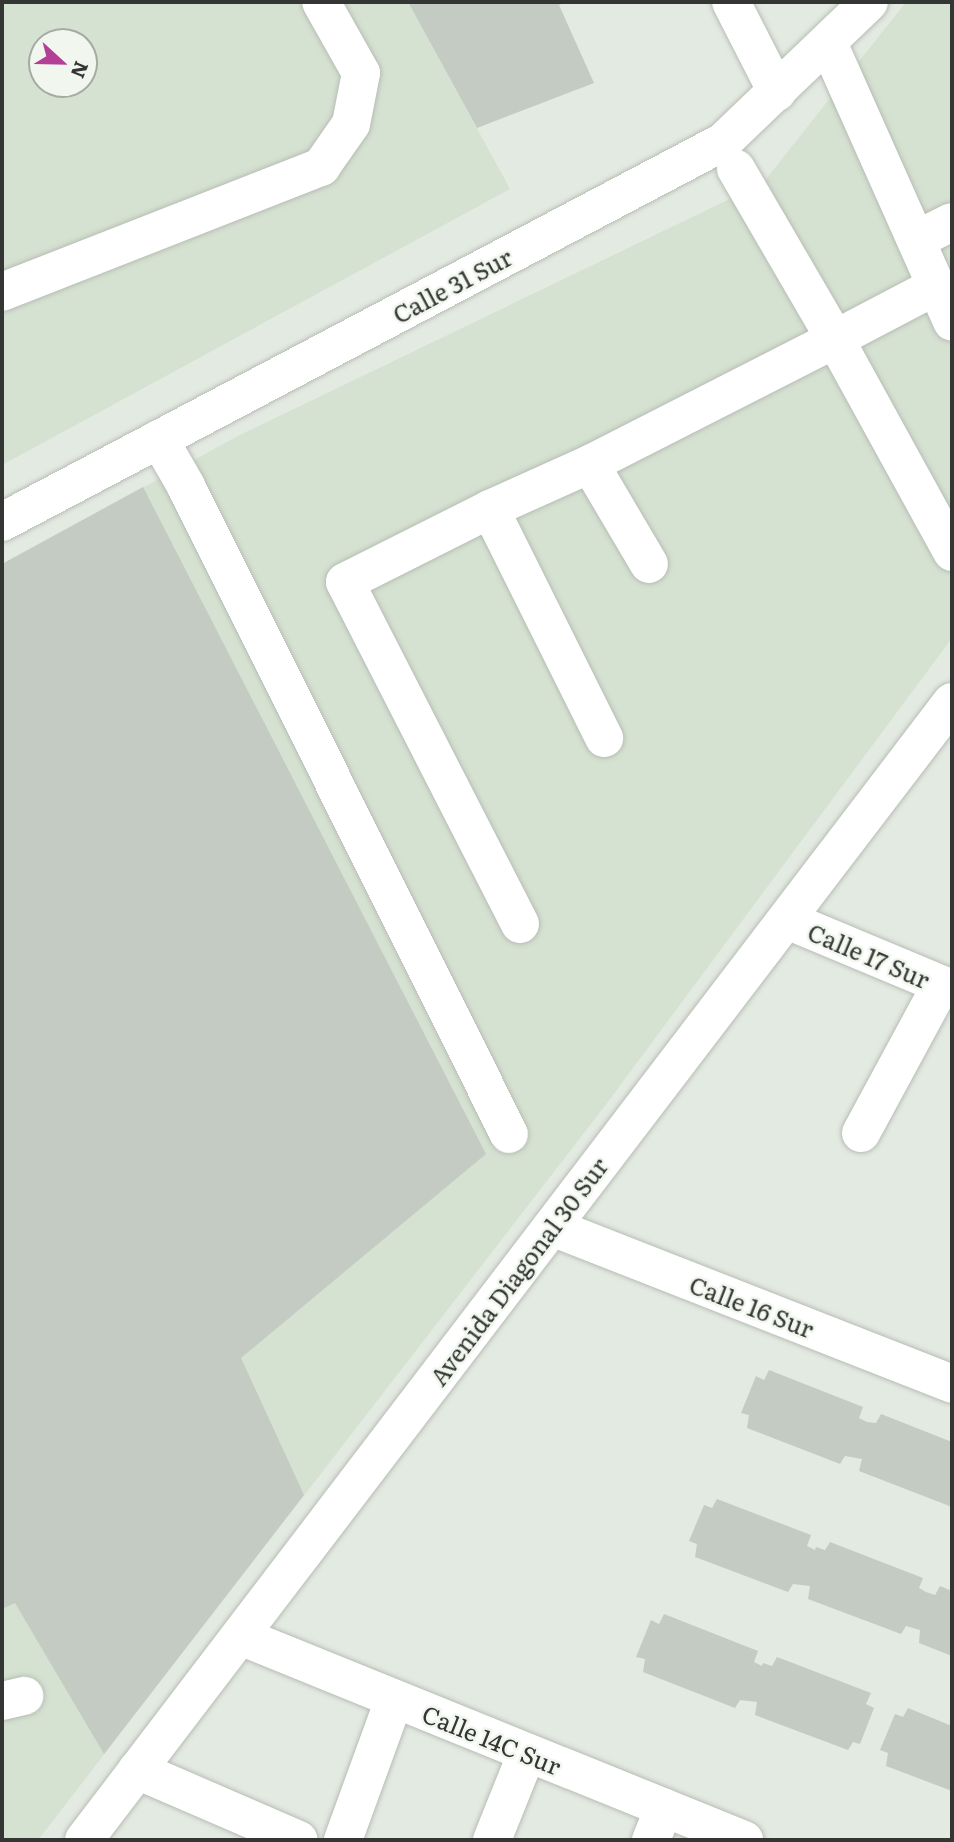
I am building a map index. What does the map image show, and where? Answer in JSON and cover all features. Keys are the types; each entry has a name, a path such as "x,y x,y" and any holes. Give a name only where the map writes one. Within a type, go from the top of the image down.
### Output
{"street":[{"path":"2,292 321,167 351,124 361,73 321,2"},
{"path":"731,2 777,92"},
{"name":"Calle 31 Sur","path":"2,522 723,142 869,2"},
{"path":"828,43 952,322"},
{"path":"736,169 835,339 952,552"},
{"path":"916,240 952,222"},
{"path":"520,924 345,582 490,509 590,464 936,286"},
{"path":"159,439 186,486 509,1134"},
{"path":"590,464 649,564"},
{"path":"490,509 604,738"},
{"name":"Avenida Diagonal 30 Sur","path":"84,1840 952,702"},
{"name":"Calle 17 Sur","path":"787,920 946,987"},
{"path":"861,1132 946,987"},
{"name":"Calle 16 Sur","path":"552,1227 952,1384"},
{"name":"Calle 14C Sur","path":"240,1636 527,1753 657,1824 744,1840"},
{"path":"343,1840 394,1700"},
{"path":"492,1840 527,1753"},
{"path":"137,1770 299,1840"}],"shaded area":[{"path":"2,2 408,2 510,189 2,465"},
{"path":"906,2 952,2 952,638 604,1107 38,1840 2,1840 2,564 240,435 763,183"}],"building":[{"path":"408,2 567,2 559,5 594,83 477,128"},
{"path":"143,487 486,1154 241,1358 304,1495 104,1754 15,1603 2,1609 2,564"},
{"path":"769,1370 863,1407 859,1418 867,1422 876,1423 881,1414 952,1442 952,1507 859,1471 862,1459 845,1456 840,1464 747,1428 749,1415 741,1413 756,1376 764,1380"},
{"path":"717,1499 811,1535 807,1546 815,1550 816,1547 825,1550 830,1542 923,1578 919,1588 926,1592 935,1595 940,1586 952,1591 952,1656 919,1643 920,1630 906,1626 901,1634 808,1599 810,1586 793,1584 788,1592 695,1557 697,1544 689,1541 704,1505 712,1508"},
{"path":"664,1614 758,1651 754,1662 762,1666 763,1663 772,1666 777,1657 871,1693 866,1704 874,1708 860,1744 853,1742 848,1750 755,1715 757,1702 740,1700 735,1708 643,1672 645,1659 636,1657 651,1620 659,1624"},
{"path":"908,1708 952,1726 952,1791 886,1766 888,1753 880,1750 895,1714 903,1717"}]}
